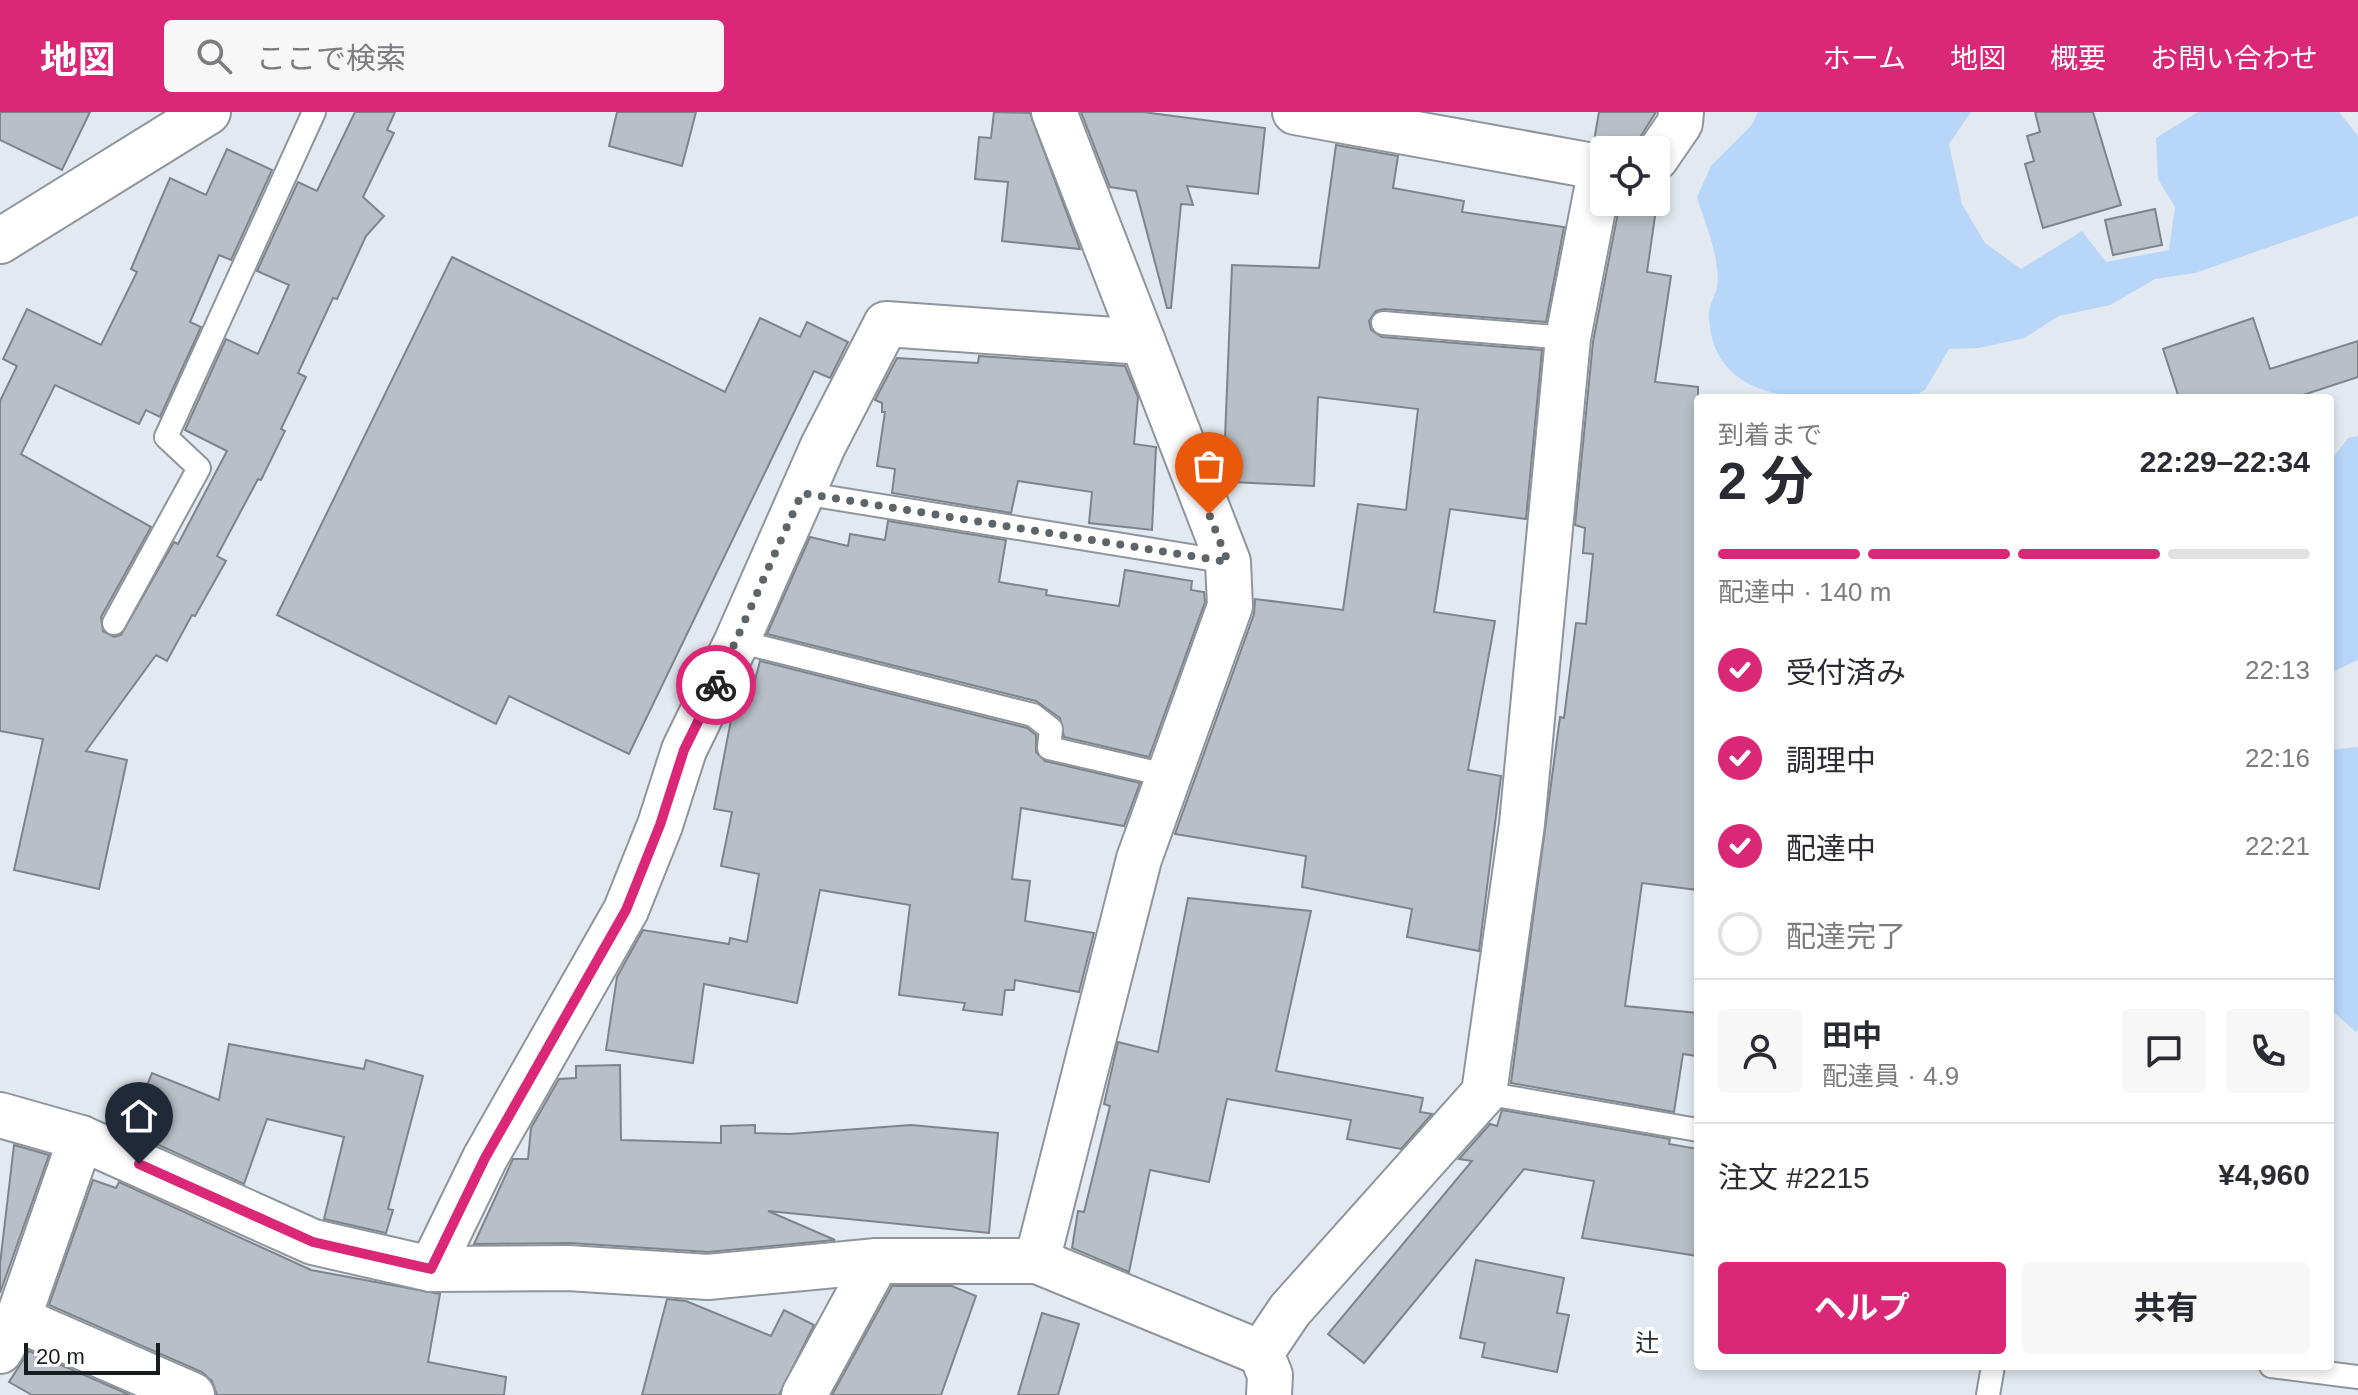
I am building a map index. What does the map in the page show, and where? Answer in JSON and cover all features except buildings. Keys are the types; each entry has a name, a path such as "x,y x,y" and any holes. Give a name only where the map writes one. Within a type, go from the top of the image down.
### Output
{"street":[{"path":"1037,1261 1139,859 1230,606 1228,562 1054,112"},
{"path":"1295,112 1590,166"},
{"path":"1670,138 1680,123 1681,112"},
{"path":"0,241 205,113"},
{"path":"0,1115 81,1138 313,1242 431,1269 568,1268 708,1277 877,1261 1037,1261 1265,1374 1290,1310 1484,1093 1522,824 1568,338 1592,216"},
{"path":"431,1269 485,1158 626,910 660,825 684,750 737,641 802,493 886,324 1143,342"},
{"path":"81,1138 9,1335 192,1395"},
{"path":"804,1395 877,1261"}],"lane":[{"path":"114,623 199,468 166,437 314,112"},
{"path":"1383,323 1568,338"},
{"path":"802,493 1228,562"},
{"path":"737,641 1033,715 1051,729 1049,748 1170,776"},
{"path":"1484,1093 1694,1129"},
{"path":"1988,1395 1992,1370"},
{"path":"2303,1370 2358,1377"}],"shaded area":[{"path":"1758,112 1971,112 1949,144 1962,204 1985,243 2021,269 2082,231 2106,262 2169,250 2175,207 2158,179 2156,138 2198,112 2339,112 2358,136 2358,216 2195,273 2155,279 2110,305 2059,316 2024,338 1979,348 1949,349 1925,390 1918,394 1780,394 1755,387 1732,372 1716,349 1709,316 1717,287 1717,264 1697,197 1711,166 1751,126"},
{"path":"2358,436 2358,660 2334,671 2334,457 2348,438"},
{"path":"2358,747 2356,1032 2334,1013 2334,750"}],"way so far":[{"path":"716,685 802,493 1228,562 1209,514"}],"district":[{"name":"辻","path":"1647,1343"}],"route":[{"path":"139,1164 313,1242 431,1269 485,1158 626,910 660,825 684,750 716,685"}]}
